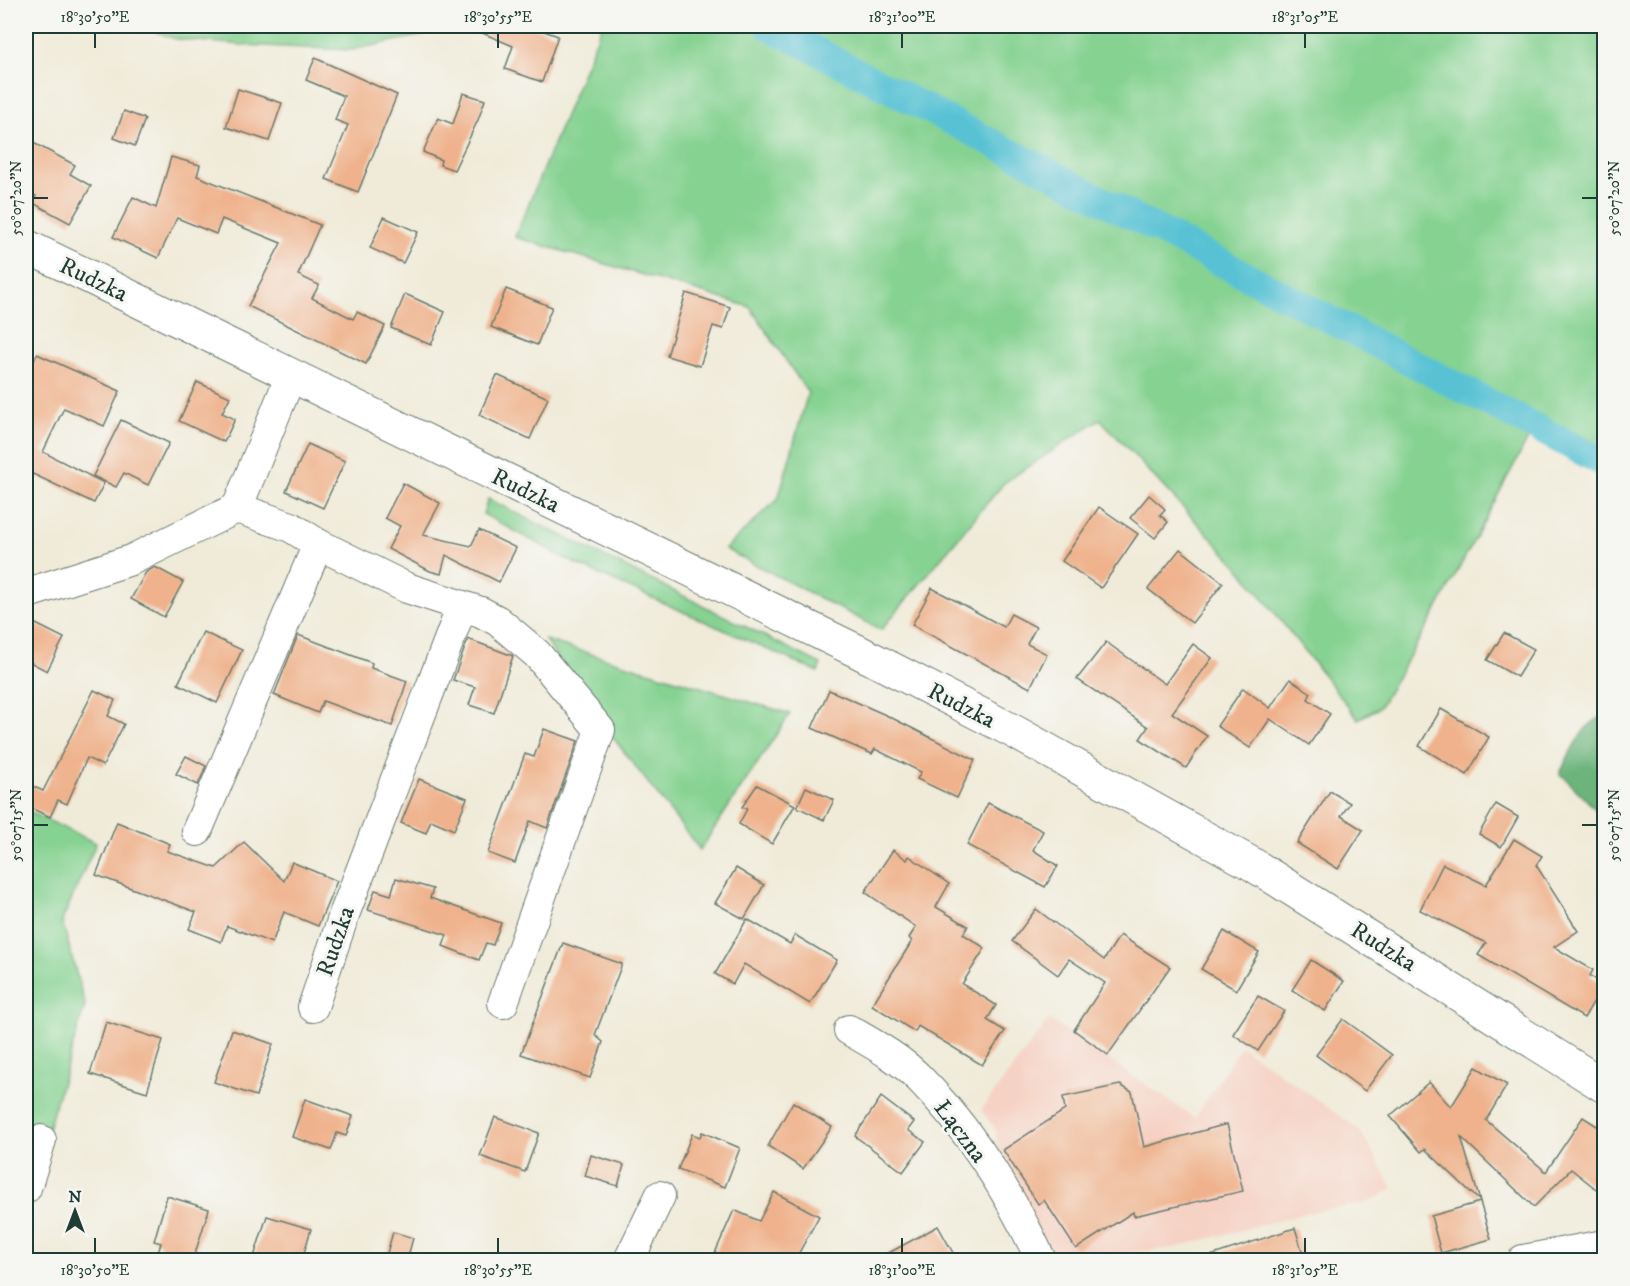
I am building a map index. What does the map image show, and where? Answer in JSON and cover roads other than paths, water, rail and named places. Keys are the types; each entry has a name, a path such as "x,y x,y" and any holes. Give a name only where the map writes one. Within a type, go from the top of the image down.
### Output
{"main road":[{"name":"Rudzka","path":"26,246 857,651 1013,731 1234,854 1605,1086"}],"street":[{"path":"28,593 131,560 237,508 291,375"},
{"path":"237,508 291,526 318,544 407,588 462,606 498,621 523,639 585,709 600,730 503,1003"},
{"path":"197,831 318,544"},
{"name":"Rudzka","path":"313,1007 348,904 462,606"},
{"name":"Łączna","path":"849,1030 890,1054 921,1079 950,1113 1014,1204 1041,1260"},
{"path":"26,1188 41,1140"},
{"path":"629,1260 660,1196"},
{"path":"1523,1260 1605,1245"}],"waterway":[{"path":"769,26 1604,463"}]}
